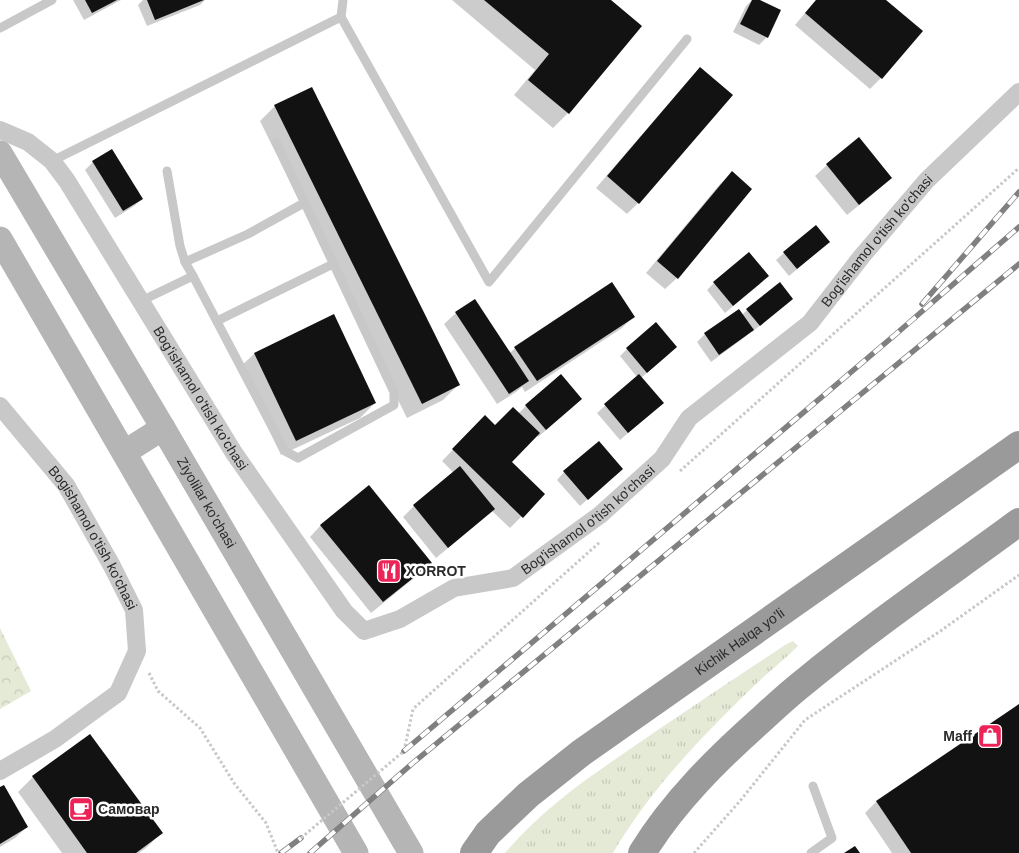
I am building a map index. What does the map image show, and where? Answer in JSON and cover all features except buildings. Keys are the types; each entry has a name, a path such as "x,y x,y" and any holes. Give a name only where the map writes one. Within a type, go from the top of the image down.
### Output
{"highway":[{"name":"Kichik Halqa yo'li","path":"481,843 528,795 582,753 1019,445"},
{"path":"642,853 661,824 681,799 712,766 802,683 870,630 1019,522"}],"main road":[{"name":"Ziyolilar ko'chasi","path":"0,153 164,428 411,853"},
{"path":"0,239 356,853"},
{"path":"125,452 164,428"}],"street":[{"name":"Bog'ishamol o'tish ko'chasi","path":"0,130 28,142 52,161 67,181 234,453 344,611 364,631 400,619 454,588 513,578 600,515 662,459 689,418 810,323 862,256 927,180 1019,92"},
{"name":"Bogishamol o'tish ko'chasi","path":"0,406 66,485 112,566 134,610 137,651 118,693 55,739 0,771"}],"lane":[{"path":"343,0 341,17 489,282 687,39"},
{"path":"0,28 47,1"},
{"path":"52,161 341,17"},
{"path":"167,171 180,246 185,262 285,450 298,458 394,405 394,392 276,142"},
{"path":"185,262 248,234 304,203"},
{"path":"217,321 333,264"},
{"path":"141,301 193,276"},
{"path":"811,853 832,838 813,786"}],"path":[{"path":"679,472 1019,168"},
{"path":"302,838 404,751 413,709 605,538"},
{"path":"694,853 740,801 805,720 939,632 1019,575"},
{"path":"137,651 158,691 200,728 234,783 266,823 278,853"}],"green space":[{"path":"0,628 31,691 0,709"},
{"path":"793,641 798,646 758,682 698,742 661,784 613,853 505,853 533,823 580,784 688,709"}],"railway":[{"path":"922,304 1019,192"},
{"path":"404,751 896,334 1019,227"},
{"path":"310,853 414,762 1019,264"},
{"path":"281,853 301,838"}],"place":[{"name":"XORROT","path":"389,571"},
{"name":"Maff","path":"990,736"},
{"name":"Самовар","path":"81,809"}]}
